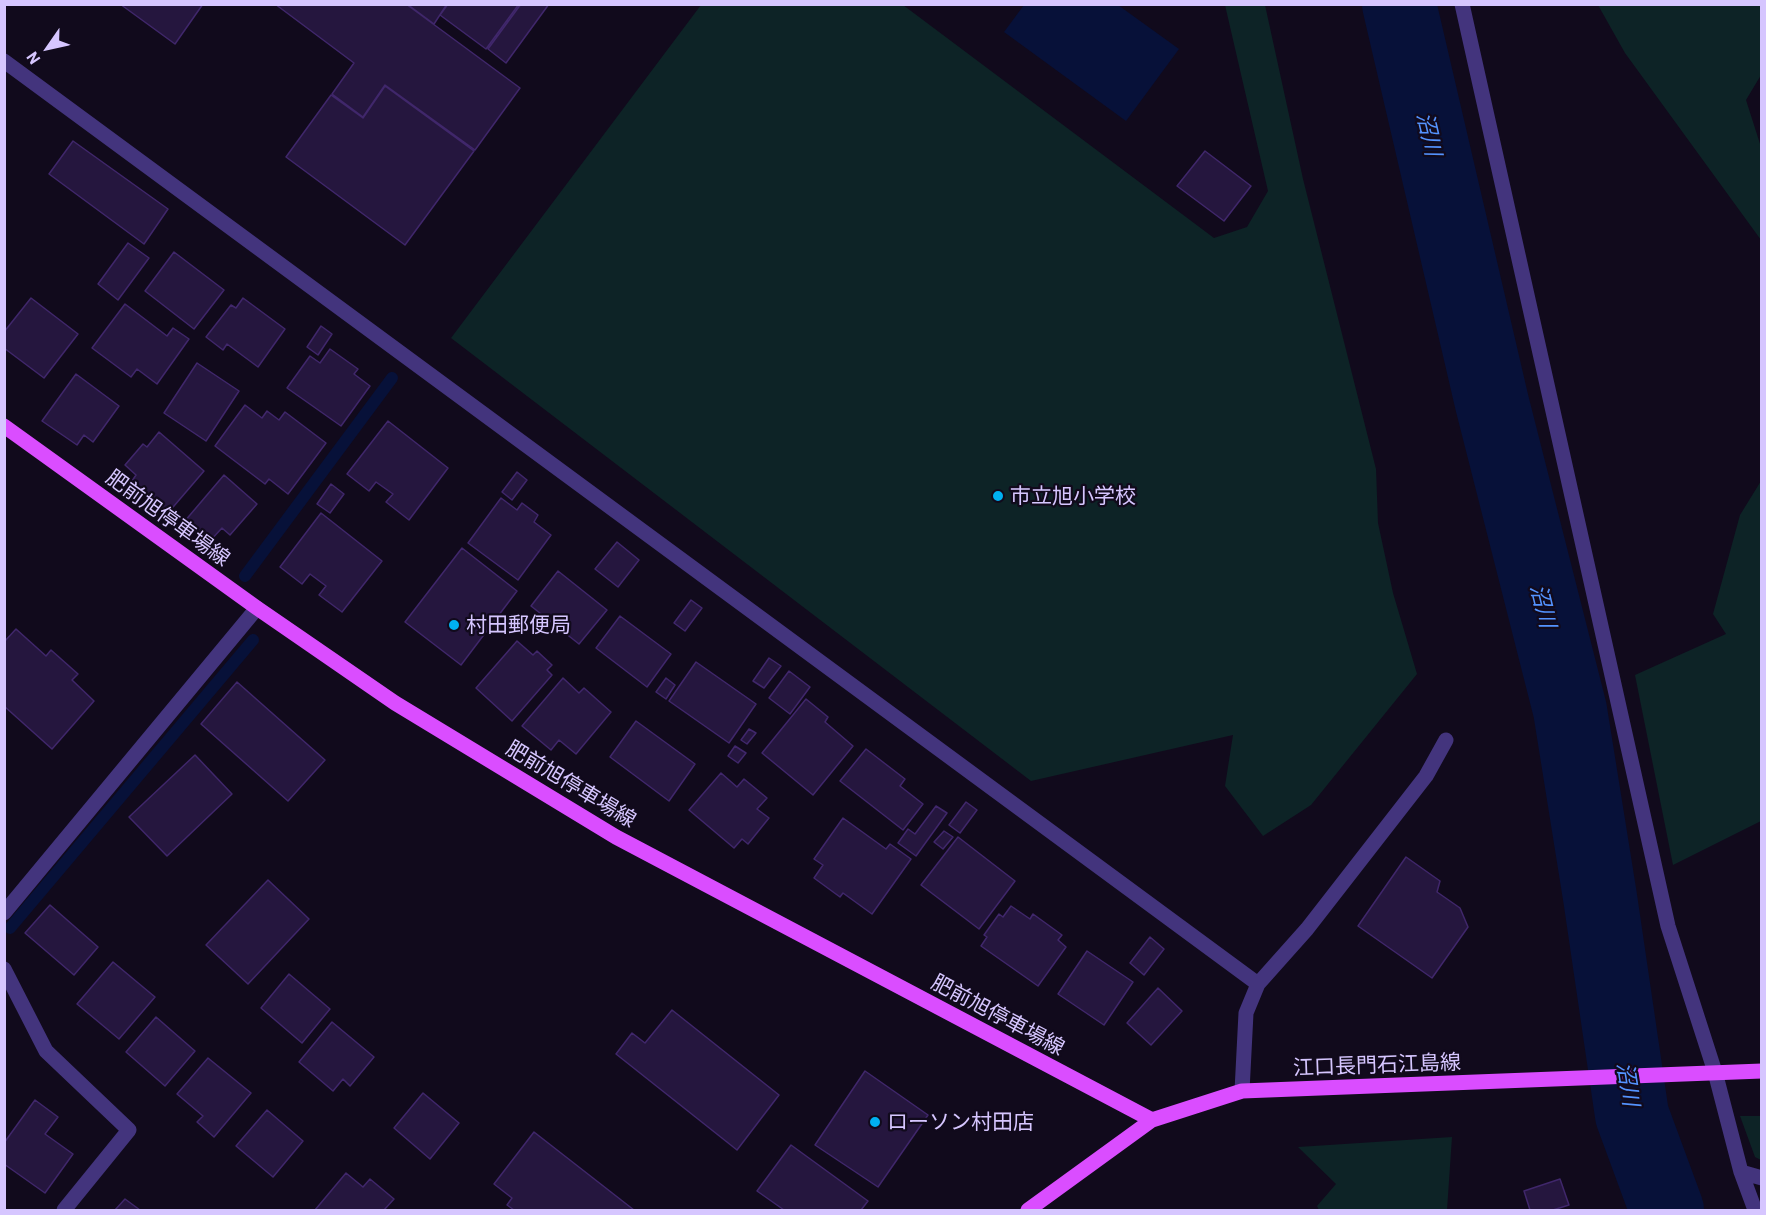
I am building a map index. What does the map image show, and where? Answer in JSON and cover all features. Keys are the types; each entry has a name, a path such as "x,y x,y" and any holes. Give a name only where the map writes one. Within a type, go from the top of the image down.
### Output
{"main road":[{"name":"肥前旭停車場線","path":"4,426 257,608 395,703 616,837 1152,1120"},
{"name":"江口長門石江島線","path":"1028,1210 1152,1120 1242,1091 1761,1071"}],"street":[{"path":"1462,4 1668,926 1715,1072 1741,1172 1755,1210"},
{"path":"4,62 1258,984"},
{"path":"4,913 257,608"},
{"path":"1242,1091 1246,1013 1258,984 1307,928 1426,776 1446,740"},
{"path":"4,969 46,1051 129,1130 64,1210"},
{"path":"1741,1172 1761,1178"}],"green space":[{"name":"市立旭小学校","path":"701,5 903,5 1214,238 1247,227 1268,191 1225,5 1265,5 1303,179 1376,469 1378,523 1393,593 1417,674 1311,805 1263,836 1225,786 1233,735 1031,781 451,338"},
{"path":"1598,5 1761,5 1761,75 1746,100 1761,147 1761,240 1625,53"},
{"path":"1761,481 1761,821 1673,865 1635,675 1726,634 1713,614 1740,515"},
{"path":"1740,1116 1761,1116 1761,1160 1755,1157"},
{"path":"1452,1137 1447,1210 1319,1210 1317,1206 1336,1184 1298,1147"}],"shaded area":[{"path":"1024,5 1118,5 1179,49 1126,121 1004,32"}],"building":[{"path":"120,4 203,4 175,44"},
{"path":"275,4 406,4 520,88 475,150 385,85 363,117 332,94 354,63"},
{"path":"407,4 447,4 434,24"},
{"path":"448,4 519,4 486,49 440,15"},
{"path":"521,4 549,4 506,63 488,49"},
{"path":"385,86 474,151 405,245 286,157 331,95 363,118"},
{"path":"73,141 168,209 144,244 49,174"},
{"path":"1205,151 1251,186 1224,221 1177,186"},
{"path":"128,243 149,258 118,300 98,284"},
{"path":"174,252 224,290 194,329 145,291"},
{"path":"31,298 78,334 44,378 4,348 4,332"},
{"path":"243,298 285,329 258,367 227,344 223,350 206,337 231,305 236,308"},
{"path":"125,304 167,336 173,328 189,339 157,384 137,369 131,377 92,348"},
{"path":"321,326 332,334 318,355 307,347"},
{"path":"330,349 358,369 354,374 370,386 341,426 287,388 310,356 320,363"},
{"path":"197,363 239,391 206,441 164,413"},
{"path":"76,374 119,406 93,442 84,435 77,445 42,421"},
{"path":"245,405 262,418 267,411 279,420 285,412 326,443 288,494 269,479 265,484 215,446"},
{"path":"388,421 448,468 409,520 386,502 393,494 376,482 369,491 347,474"},
{"path":"159,432 204,471 168,513 132,481 136,475 125,465 143,444 147,447"},
{"path":"517,472 527,480 512,500 502,492"},
{"path":"224,475 257,504 230,535 222,528 208,543 184,522"},
{"path":"331,484 344,494 330,513 317,504"},
{"path":"501,498 517,510 522,503 538,515 534,522 551,535 518,580 468,543"},
{"path":"321,513 382,561 342,612 319,595 326,586 310,574 302,584 280,567"},
{"path":"617,542 639,560 618,587 595,569"},
{"path":"462,548 517,591 461,665 405,622"},
{"path":"558,571 607,610 579,644 531,606"},
{"path":"691,600 702,608 685,631 674,623"},
{"path":"620,616 671,654 647,687 596,648"},
{"path":"16,629 46,656 51,650 78,674 72,680 94,701 52,749 4,706 4,642"},
{"path":"517,641 533,655 537,651 552,665 547,670 552,675 512,721 476,688"},
{"path":"769,658 781,666 764,688 753,681"},
{"path":"696,662 756,704 729,743 669,701"},
{"path":"789,671 810,687 790,714 769,698"},
{"path":"563,678 579,693 584,688 611,712 576,754 559,740 551,750 522,726"},
{"path":"666,678 675,685 666,699 656,692"},
{"path":"237,682 325,760 288,801 201,724"},
{"path":"806,699 828,717 825,722 853,746 813,795 762,753"},
{"path":"636,721 695,764 669,801 610,757"},
{"path":"749,729 756,733 747,744 741,740"},
{"path":"735,746 746,753 738,763 728,756"},
{"path":"866,749 905,779 900,786 923,804 903,830 840,781"},
{"path":"195,755 232,794 167,856 129,817"},
{"path":"721,773 737,787 744,779 767,798 757,809 769,818 748,844 742,839 734,848 689,810"},
{"path":"966,802 977,810 960,833 949,825"},
{"path":"936,806 947,813 916,856 898,843 908,829 915,834"},
{"path":"843,818 886,849 890,844 911,859 872,914 843,893 840,897 814,878 823,865 814,859"},
{"path":"944,831 953,837 943,849 934,842"},
{"path":"958,837 1015,881 979,929 921,885"},
{"path":"1406,857 1440,881 1437,892 1460,908 1468,927 1432,978 1358,926"},
{"path":"268,880 309,919 248,984 206,945"},
{"path":"50,905 98,947 74,975 25,933"},
{"path":"1011,906 1030,919 1033,914 1062,935 1058,940 1066,947 1038,986 981,946 987,937 984,935 999,914 1003,917"},
{"path":"1150,937 1164,949 1144,975 1130,963"},
{"path":"1087,951 1133,982 1104,1025 1058,994"},
{"path":"113,962 155,997 119,1039 77,1004"},
{"path":"289,974 330,1009 302,1043 261,1008"},
{"path":"1158,988 1182,1011 1151,1045 1127,1023"},
{"path":"672,1010 779,1095 737,1150 616,1054 632,1033 645,1043"},
{"path":"156,1017 195,1051 165,1086 126,1052"},
{"path":"332,1022 374,1057 350,1086 343,1079 333,1091 299,1062"},
{"path":"208,1058 251,1093 214,1137 197,1122 203,1116 177,1094"},
{"path":"865,1071 928,1115 878,1187 815,1145"},
{"path":"423,1093 459,1123 430,1159 394,1128"},
{"path":"35,1100 58,1117 45,1134 73,1154 45,1193 4,1164 4,1143"},
{"path":"267,1110 303,1141 273,1177 236,1146"},
{"path":"534,1132 634,1210 514,1210 507,1205 512,1198 494,1184"},
{"path":"791,1145 868,1201 861,1210 784,1210 757,1191"},
{"path":"346,1173 363,1187 370,1179 394,1199 384,1210 315,1210"},
{"path":"1560,1179 1569,1205 1553,1210 1530,1210 1524,1191"},
{"path":"125,1199 140,1210 115,1210"}],"waterway":[{"name":"沼川","path":"1399,4 1492,403 1570,710 1632,1115 1667,1210"},
{"path":"245,576 392,378"},
{"path":"10,928 253,640"}],"place":[{"name":"市立旭小学校","path":"998,496"},
{"name":"村田郵便局","path":"454,625"},
{"name":"ローソン村田店","path":"875,1122"}]}
